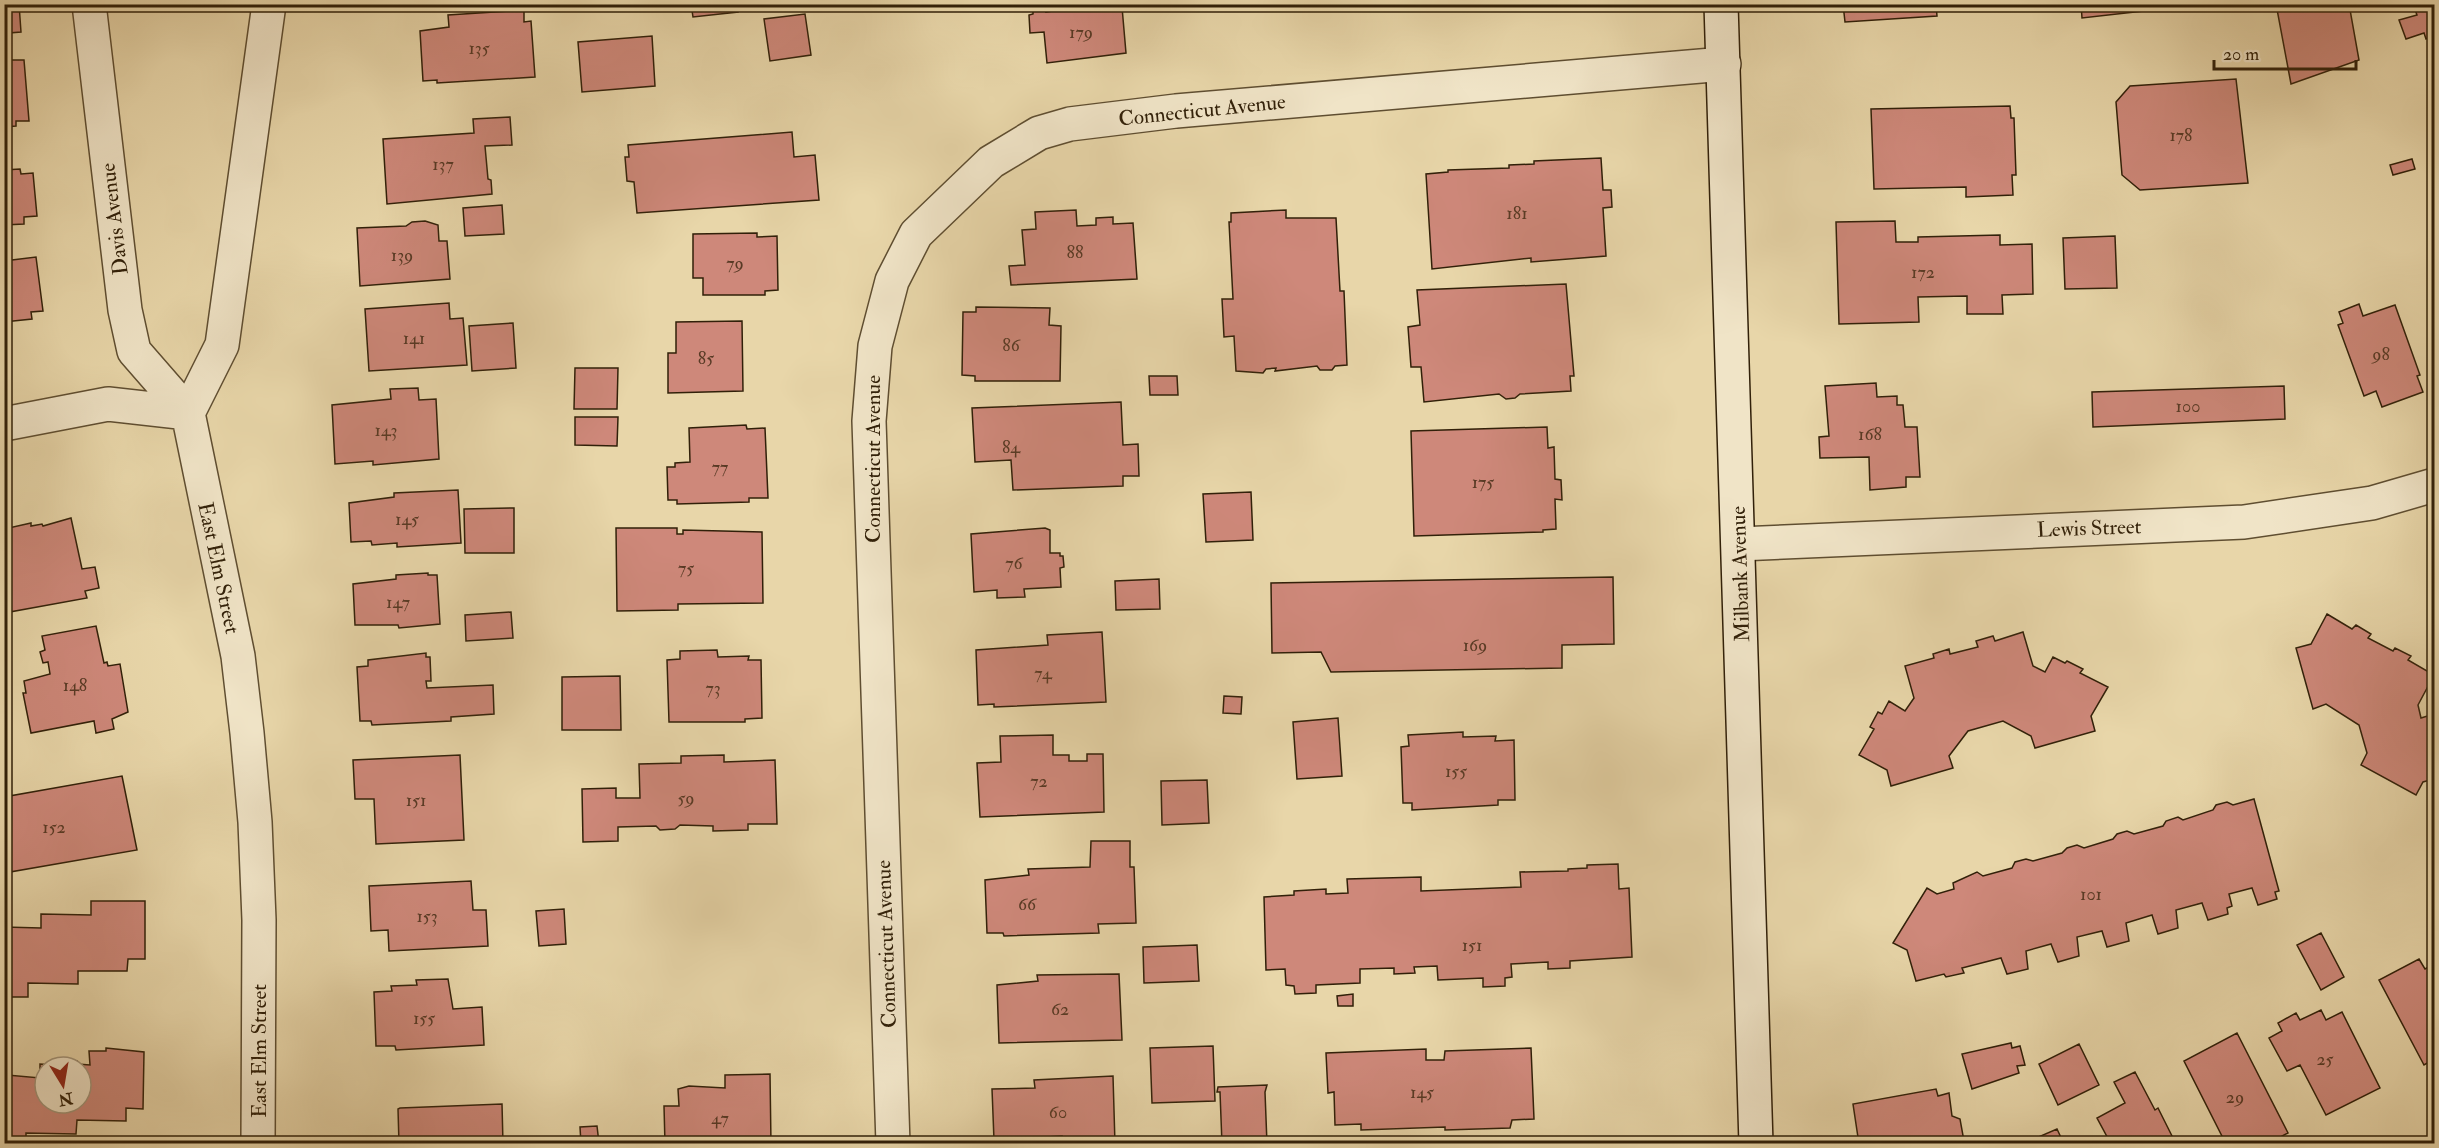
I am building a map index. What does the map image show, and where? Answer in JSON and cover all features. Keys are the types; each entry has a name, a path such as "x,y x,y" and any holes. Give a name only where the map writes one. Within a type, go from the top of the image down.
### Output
{"street":[{"name":"Davis Avenue","path":"89,4 125,310 134,351 188,413"},
{"path":"4,423 108,404 188,413 222,345 269,4"},
{"name":"Milbank Avenue","path":"1721,4 1756,1143"},
{"name":"Connecticut Avenue","path":"893,1143 869,421 875,346 892,281 916,234 991,162 1039,134 1070,124 1176,111 1724,64"},
{"name":"East Elm Street","path":"188,413 238,656 247,733 257,876 258,1143"},
{"name":"Lewis Street","path":"1739,544 2244,522 2372,503 2434,485"}],"building":[{"path":"4,4 19,4 21,32 4,36"},
{"path":"691,4 737,4 738,12 693,17"},
{"path":"1101,4 1122,7 1126,53 1047,63 1044,32 1030,33 1029,15 1033,14 1033,9 1046,8 1046,12 1088,5 1089,9 1102,7"},
{"path":"1200,4 1230,4 1230,6 1200,10"},
{"path":"1843,4 1936,4 1937,16 1845,22"},
{"path":"2081,4 2161,4 2161,9 2082,18"},
{"path":"2276,4 2349,4 2359,60 2291,84"},
{"path":"2413,4 2434,4 2434,35 2426,39 2424,33 2406,39 2399,20 2417,15"},
{"path":"524,10 524,22 531,21 535,77 437,83 437,80 423,81 420,31 449,27 448,15"},
{"path":"805,14 811,55 770,61 764,19"},
{"path":"652,36 655,86 582,92 578,42"},
{"path":"10,56 10,60 24,60 29,121 16,121 16,126 4,127 4,57"},
{"path":"2236,79 2248,183 2140,190 2122,175 2116,102 2130,86"},
{"path":"2010,106 2011,118 2014,118 2016,175 2012,175 2013,195 1966,197 1966,187 1874,189 1871,109"},
{"path":"510,117 512,145 485,146 492,194 387,204 383,139 474,133 473,119"},
{"path":"792,132 794,157 815,155 819,200 637,213 634,182 627,181 625,157 629,157 628,145"},
{"path":"1601,158 1603,190 1611,190 1612,207 1603,208 1606,256 1531,262 1531,258 1432,269 1426,174 1448,172 1448,170 1509,168 1509,165 1534,164 1534,161"},
{"path":"2412,159 2415,169 2393,175 2390,165"},
{"path":"20,169 21,174 33,173 37,216 24,217 24,224 4,225 4,170"},
{"path":"502,205 504,234 465,236 463,208"},
{"path":"1076,210 1077,226 1096,225 1096,218 1113,217 1113,224 1133,223 1137,279 1011,285 1009,266 1025,265 1022,230 1036,229 1035,212"},
{"path":"1286,210 1286,218 1336,218 1340,291 1344,291 1347,365 1335,366 1332,370 1320,370 1317,366 1275,371 1276,368 1266,369 1263,373 1236,371 1234,336 1224,337 1222,299 1233,299 1229,222 1231,222 1231,213"},
{"path":"425,221 438,225 439,241 447,241 450,279 360,286 357,228 406,226 412,222"},
{"path":"1895,221 1896,242 1918,242 1918,237 2000,235 2000,245 2032,244 2033,294 2002,295 2003,314 1967,314 1967,296 1918,297 1919,322 1839,324 1836,222"},
{"path":"757,233 757,237 777,236 778,290 765,291 765,295 703,295 703,278 693,278 693,234"},
{"path":"2115,236 2117,288 2065,289 2063,238"},
{"path":"36,257 43,311 31,312 32,319 4,322 4,261"},
{"path":"1566,284 1574,376 1570,376 1571,391 1520,394 1515,398 1506,399 1499,394 1424,402 1421,367 1411,367 1408,327 1420,325 1417,290"},
{"path":"2434,299 2434,316 2429,300"},
{"path":"449,303 450,319 463,318 467,365 369,371 365,309"},
{"path":"2359,304 2363,316 2395,305 2420,375 2417,376 2423,392 2382,407 2376,391 2364,396 2338,325 2343,323 2339,312"},
{"path":"976,307 1050,308 1049,325 1061,326 1060,381 975,381 975,376 962,375 963,312 976,312"},
{"path":"2434,317 2434,336 2430,325"},
{"path":"742,321 743,391 668,393 668,353 676,353 676,322"},
{"path":"513,323 516,368 472,371 469,326"},
{"path":"575,368 618,368 617,409 574,409"},
{"path":"1149,376 1177,376 1178,395 1150,395"},
{"path":"1876,383 1877,397 1897,396 1897,405 1903,405 1905,427 1917,427 1920,477 1906,477 1906,487 1870,490 1869,457 1820,458 1819,437 1829,436 1825,386"},
{"path":"2284,386 2285,419 2093,427 2092,392"},
{"path":"418,388 419,400 436,399 439,459 373,465 373,461 335,464 332,405 391,399 390,389"},
{"path":"1121,402 1123,445 1138,444 1139,476 1123,476 1123,486 1013,490 1011,460 975,462 972,408"},
{"path":"575,417 618,417 617,446 575,445"},
{"path":"746,425 747,429 765,428 768,498 749,498 749,502 677,504 677,500 668,500 667,467 675,467 675,463 690,462 689,428"},
{"path":"1547,427 1548,448 1554,447 1555,479 1561,480 1562,500 1555,499 1556,529 1543,530 1543,532 1414,536 1411,431"},
{"path":"458,490 461,543 397,547 397,543 372,545 371,541 351,542 349,503 394,497 394,493"},
{"path":"1251,492 1253,540 1206,542 1203,494"},
{"path":"514,508 514,553 465,553 464,509"},
{"path":"71,518 82,569 95,567 99,588 85,591 87,598 4,613 4,529 31,523 31,526 42,524 43,526"},
{"path":"616,528 677,528 677,534 683,534 683,530 762,532 763,603 678,604 678,610 617,611"},
{"path":"1045,528 1050,530 1050,553 1060,553 1060,556 1063,556 1064,567 1060,568 1061,587 1024,589 1025,597 997,598 997,590 974,592 971,534"},
{"path":"428,573 428,575 437,575 440,624 399,628 398,625 355,625 353,584 396,579 396,575"},
{"path":"1613,577 1614,644 1562,645 1562,668 1331,672 1321,652 1272,653 1271,583"},
{"path":"1159,579 1160,609 1116,610 1115,581"},
{"path":"511,612 513,638 466,641 465,615"},
{"path":"2327,614 2352,629 2356,625 2371,634 2368,638 2393,651 2395,648 2411,656 2408,660 2434,675 2418,705 2421,718 2434,714 2434,779 2423,782 2416,795 2361,765 2367,753 2359,725 2326,704 2313,709 2296,648 2311,644"},
{"path":"96,626 104,663 107,662 108,666 120,664 128,712 112,719 114,729 96,733 94,721 31,733 23,693 26,693 24,681 50,674 48,662 43,663 40,652 45,650 42,636"},
{"path":"1102,632 1106,702 994,707 994,704 978,705 976,650 1048,645 1047,635"},
{"path":"2023,632 2033,666 2045,672 2053,657 2083,669 2080,673 2108,687 2091,716 2095,731 2035,748 2031,736 2003,721 1968,731 1949,756 1953,768 1891,786 1887,770 1859,755 1874,729 1870,727 1878,712 1882,714 1889,701 1905,711 1914,698 1905,666 1934,658 1933,654 1949,649 1950,654 1978,647 1976,641 1993,636 1995,641"},
{"path":"717,650 718,657 749,656 748,660 761,660 762,718 745,719 745,722 669,722 667,660 680,659 680,651"},
{"path":"426,653 426,657 430,657 431,681 426,681 427,688 493,685 494,714 451,717 451,721 372,725 371,721 360,721 357,667 368,666 368,660"},
{"path":"620,676 621,730 562,730 562,677"},
{"path":"1224,696 1242,697 1241,714 1223,713"},
{"path":"1338,718 1342,776 1297,779 1293,722"},
{"path":"1463,732 1463,737 1496,736 1495,741 1514,740 1515,800 1498,800 1498,805 1412,810 1412,803 1403,803 1401,747 1409,746 1408,735"},
{"path":"1053,735 1053,755 1069,755 1069,761 1087,761 1087,754 1103,754 1104,812 980,817 977,763 1001,762 1000,736"},
{"path":"460,755 464,840 376,844 374,799 355,799 353,760"},
{"path":"724,755 724,762 775,760 777,824 748,824 748,830 713,831 713,826 680,825 675,829 660,830 656,826 618,827 618,841 583,842 582,789 616,788 616,798 640,798 639,764 681,763 681,756"},
{"path":"122,776 137,850 4,873 4,797"},
{"path":"1207,780 1209,823 1162,825 1161,781"},
{"path":"2254,799 2279,891 2275,892 2277,899 2258,905 2252,888 2229,894 2232,906 2227,908 2228,914 2208,920 2202,903 2176,910 2178,928 2158,934 2152,915 2126,923 2129,941 2107,947 2102,931 2077,937 2079,956 2058,962 2051,944 2026,951 2028,969 2007,974 2001,958 1962,968 1964,973 1946,977 1944,974 1916,981 1907,950 1893,943 1927,888 1937,894 1954,889 1953,883 1977,872 1983,876 2012,868 2015,862 2026,859 2033,861 2062,853 2067,848 2077,845 2084,848 2113,839 2117,834 2127,831 2134,834 2163,826 2166,821 2178,817 2183,820 2213,810 2216,805 2227,802 2233,805"},
{"path":"1091,841 1130,841 1130,867 1134,867 1136,923 1098,924 1099,933 1004,936 1003,933 987,933 985,880 1029,875 1028,869 1090,867"},
{"path":"1618,864 1619,889 1629,888 1632,957 1570,961 1570,968 1548,969 1548,962 1511,964 1512,977 1505,978 1505,986 1483,987 1483,978 1438,980 1437,966 1414,967 1415,973 1394,974 1394,968 1360,969 1360,983 1316,985 1316,993 1295,994 1294,986 1286,985 1285,969 1266,970 1264,897 1294,895 1294,891 1326,889 1326,894 1348,893 1347,879 1421,877 1421,891 1521,887 1520,872 1568,871 1568,869 1587,868 1587,865"},
{"path":"471,881 473,910 486,910 488,946 389,951 388,930 371,931 369,886"},
{"path":"91,901 145,901 145,959 128,959 127,971 78,971 78,984 28,983 28,997 4,997 4,927 41,928 41,914 91,915"},
{"path":"564,909 566,944 539,946 536,911"},
{"path":"2321,933 2344,977 2321,990 2297,945"},
{"path":"1197,945 1199,981 1144,983 1143,947"},
{"path":"2419,959 2425,969 2434,964 2434,1059 2424,1065 2379,980"},
{"path":"1119,974 1122,1040 999,1043 997,985 1038,981 1037,975"},
{"path":"448,979 453,1009 482,1007 484,1045 396,1050 395,1046 376,1046 374,992 392,991 391,986 417,985 416,980"},
{"path":"1353,994 1353,1006 1338,1006 1337,996"},
{"path":"2321,1010 2326,1020 2342,1012 2380,1088 2326,1115 2300,1065 2287,1071 2269,1038 2282,1031 2278,1023 2296,1013 2300,1020"},
{"path":"2237,1033 2288,1133 2267,1144 2226,1144 2184,1061"},
{"path":"2011,1043 2012,1048 2020,1046 2025,1065 2017,1066 2019,1073 1972,1089 1962,1054"},
{"path":"2079,1044 2099,1085 2058,1105 2039,1064"},
{"path":"1213,1046 1215,1101 1152,1103 1150,1048"},
{"path":"106,1048 144,1052 143,1109 126,1108 126,1121 77,1120 76,1134 26,1133 26,1144 4,1144 4,1077 7,1075 33,1077 33,1115 93,1115 93,1055 89,1055 89,1051 106,1051"},
{"path":"1531,1048 1534,1119 1512,1120 1510,1128 1445,1130 1445,1127 1361,1130 1361,1124 1335,1125 1334,1092 1328,1093 1326,1053 1426,1049 1426,1060 1444,1060 1445,1051"},
{"path":"2135,1072 2155,1110 2158,1108 2176,1144 2111,1144 2097,1118 2125,1103 2114,1082"},
{"path":"770,1074 771,1144 665,1144 664,1106 679,1106 678,1089 689,1086 725,1088 725,1075"},
{"path":"1113,1076 1115,1144 1062,1144 1062,1136 994,1140 992,1089 1035,1088 1034,1080"},
{"path":"1267,1085 1265,1092 1267,1144 1222,1144 1218,1087"},
{"path":"1936,1089 1938,1096 1949,1093 1952,1116 1960,1119 1964,1141 1859,1144 1853,1104"},
{"path":"502,1104 503,1144 399,1144 398,1109 400,1108"},
{"path":"597,1126 599,1143 625,1144 581,1144 580,1127"},
{"path":"2057,1129 2064,1144 2022,1144"}]}
